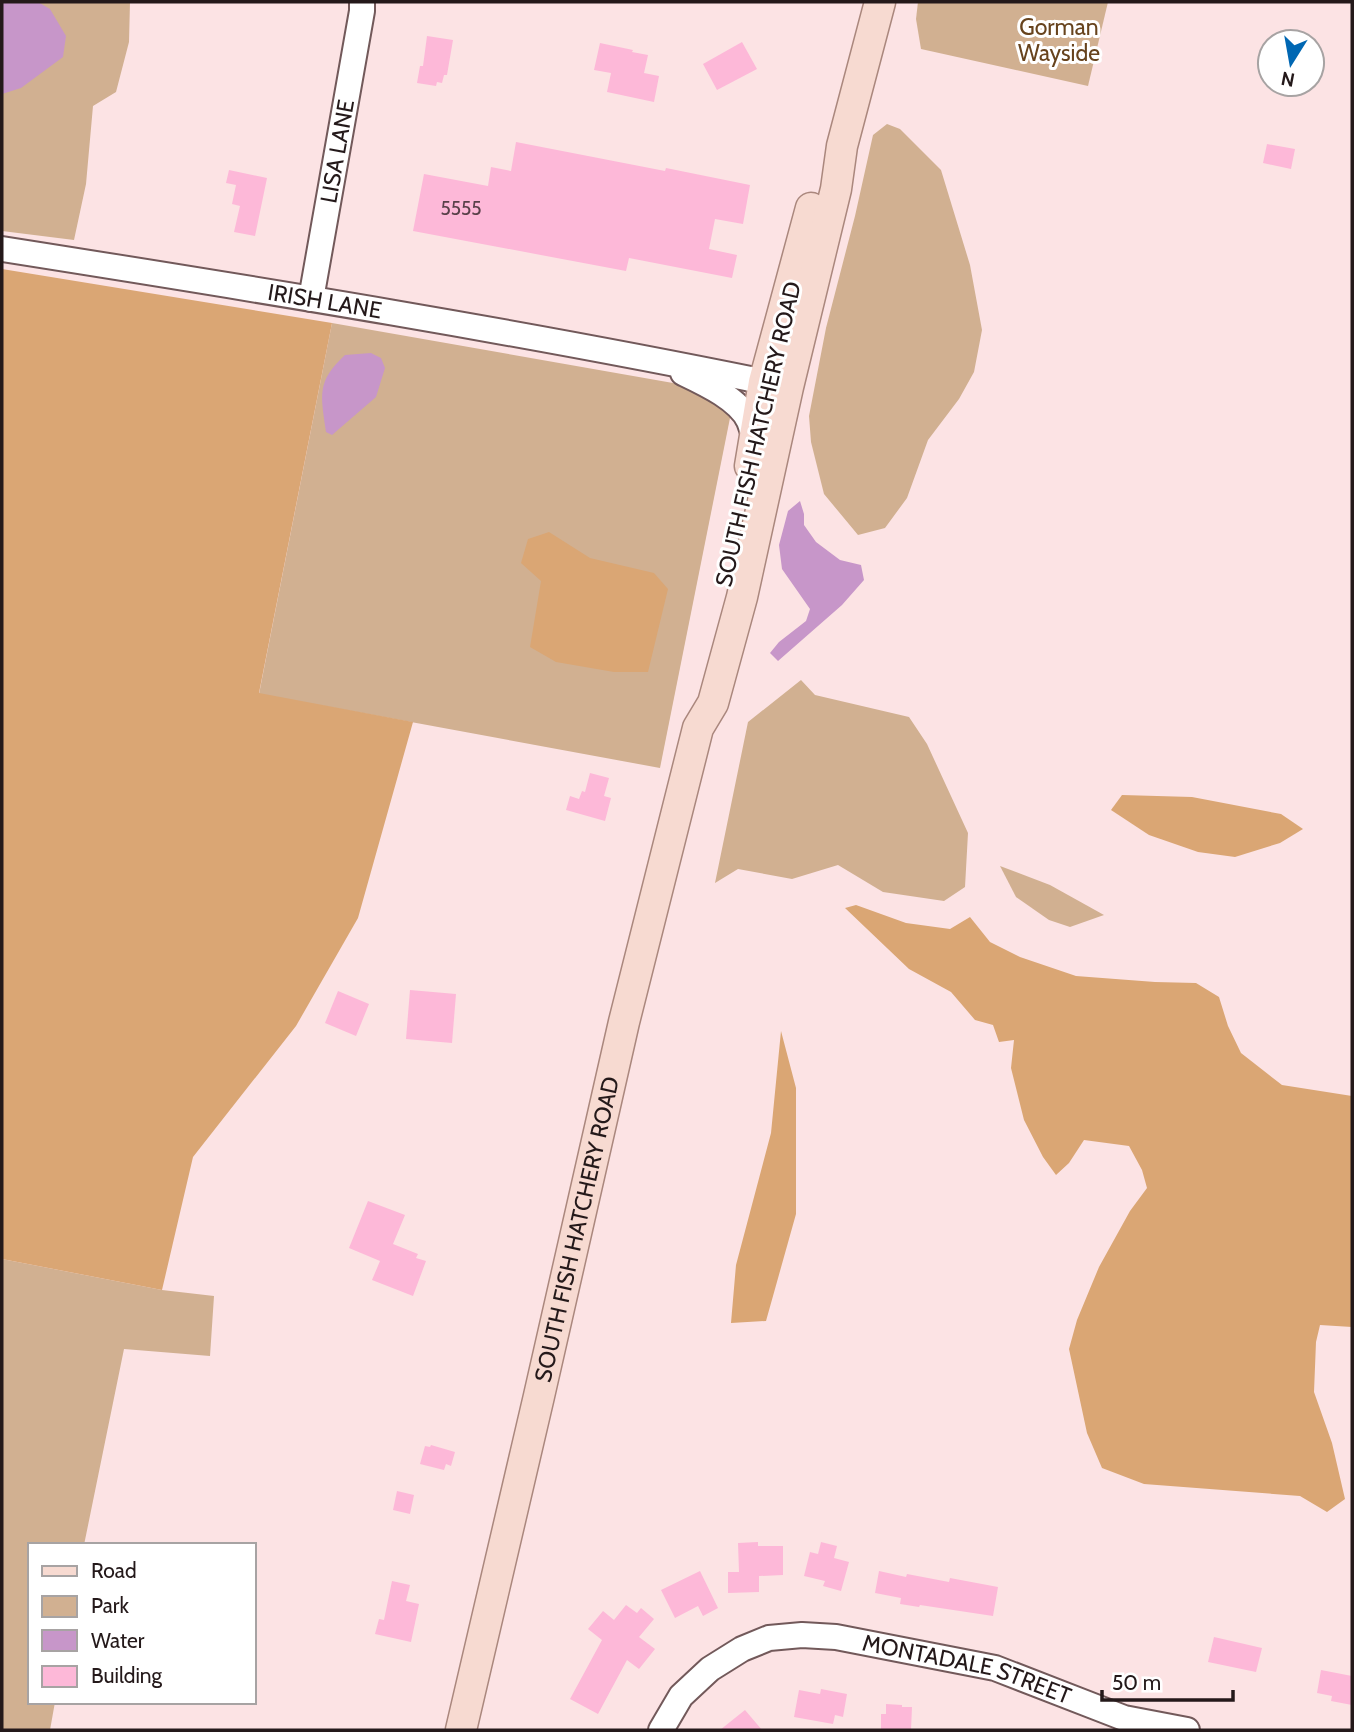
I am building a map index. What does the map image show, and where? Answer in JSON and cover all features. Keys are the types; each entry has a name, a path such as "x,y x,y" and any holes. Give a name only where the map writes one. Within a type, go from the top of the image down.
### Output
{"main road":[{"name":"SOUTH FISH HATCHERY ROAD","path":"461,1730 624,1022 698,728 713,703 742,597 776,384 817,185 842,146 880,2"},
{"name":"SOUTH FISH HATCHERY ROAD","path":"698,728 695,700 755,442 776,384"}],"street":[{"name":"LISA LANE","path":"311,299 362,2"},
{"name":"IRISH LANE","path":"2,248 647,358 776,384"},
{"name":"IRISH LANE","path":"647,358 722,393 750,421 755,442"},
{"name":"MONTADALE STREET","path":"661,1730 681,1696 710,1669 742,1649 769,1638 802,1634 836,1637 995,1668 1124,1718 1187,1730"}],"green space":[{"path":"2,2 130,2 129,42 116,92 93,106 86,184 74,240 2,231"},
{"name":"Gorman Wayside","path":"918,2 1108,2 1088,86 921,49 916,19"},
{"path":"887,124 900,129 941,170 970,265 982,330 974,372 959,399 928,440 907,498 885,528 858,535 824,494 811,442 809,416 826,328 873,135"},
{"path":"332,323 690,386 731,413 660,768 259,694"},
{"path":"801,680 815,695 909,717 927,744 968,833 965,887 944,901 883,892 838,865 792,879 738,869 715,883 748,722"},
{"path":"1000,866 1050,885 1104,915 1070,927 1049,920 1016,897"},
{"path":"2,1259 162,1290 214,1296 210,1356 124,1349 84,1543 28,1543 28,1704 55,1704 50,1730 2,1730"}],"shaded area":[{"path":"2,269 332,323 259,693 413,722 358,918 296,1026 193,1157 162,1290 2,1259"},
{"path":"549,532 590,558 654,573 668,589 648,672 614,672 556,662 530,647 541,581 521,563 528,539"},
{"path":"1122,795 1192,797 1281,814 1303,829 1280,843 1235,857 1198,852 1149,835 1111,810"},
{"path":"856,905 906,923 950,929 970,917 990,942 1020,957 1076,976 1196,983 1219,997 1228,1026 1241,1053 1282,1085 1352,1096 1352,1327 1320,1325 1316,1342 1314,1392 1332,1443 1345,1499 1327,1512 1300,1496 1144,1484 1102,1468 1087,1433 1069,1349 1077,1320 1099,1267 1130,1211 1147,1188 1142,1170 1129,1146 1084,1140 1069,1163 1056,1175 1043,1157 1024,1120 1011,1068 1014,1040 999,1042 993,1025 975,1020 951,992 909,969 845,908"},
{"path":"781,1031 796,1088 796,1214 766,1321 731,1323 736,1265 771,1133"}],"water":[{"path":"2,2 38,2 50,9 66,36 63,57 21,88 2,94"},
{"path":"371,353 381,358 385,368 376,397 332,435 326,432 322,398 329,373 345,355"},
{"path":"800,501 804,525 816,542 840,560 861,565 864,580 842,605 778,661 770,653 779,642 806,621 810,609 782,569 779,545 788,511"}],"building":[{"path":"427,36 453,40 447,75 444,75 442,83 437,82 436,86 417,83 420,66 423,66"},
{"path":"742,42 757,69 717,90 703,64"},
{"path":"600,43 648,55 644,73 659,76 654,102 607,92 611,73 594,70"},
{"path":"516,142 750,185 743,224 715,219 709,249 737,255 732,278 629,258 626,271 413,231 424,174 488,186 491,167 511,171"},
{"path":"1267,144 1295,149 1291,169 1263,163"},
{"path":"229,170 267,178 255,236 234,232 240,206 232,204 236,185 226,183"},
{"path":"590,773 609,778 604,796 611,798 605,821 566,810 570,796 579,799 582,791 585,792"},
{"path":"410,990 456,994 452,1043 406,1039"},
{"path":"338,991 369,1004 356,1036 325,1023"},
{"path":"368,1201 405,1215 393,1244 418,1254 416,1258 426,1261 413,1296 372,1280 380,1261 349,1248"},
{"path":"431,1445 455,1452 451,1466 446,1464 444,1470 420,1464 425,1446"},
{"path":"397,1491 414,1495 410,1514 393,1510"},
{"path":"758,1542 758,1546 783,1546 783,1575 759,1576 759,1592 728,1593 728,1572 739,1572 738,1543"},
{"path":"821,1542 837,1546 834,1558 849,1562 841,1591 823,1586 825,1581 804,1576 810,1552 818,1554"},
{"path":"700,1571 718,1608 703,1616 698,1606 675,1618 661,1590"},
{"path":"879,1571 949,1582 950,1578 998,1587 993,1616 900,1604 901,1598 875,1593"},
{"path":"392,1581 410,1585 406,1601 419,1604 411,1642 375,1634 379,1619 384,1620"},
{"path":"626,1605 637,1613 641,1608 654,1619 639,1637 655,1649 639,1669 627,1660 598,1714 570,1699 602,1640 588,1629 603,1611 614,1620"},
{"path":"1214,1637 1262,1648 1256,1672 1208,1662"},
{"path":"1321,1670 1352,1676 1352,1705 1331,1701 1332,1696 1317,1693"},
{"path":"821,1689 847,1694 843,1717 835,1715 833,1724 794,1717 799,1690 820,1694"},
{"path":"886,1704 912,1707 911,1730 881,1730 881,1714 886,1714"},
{"path":"745,1710 762,1730 720,1730"}]}
